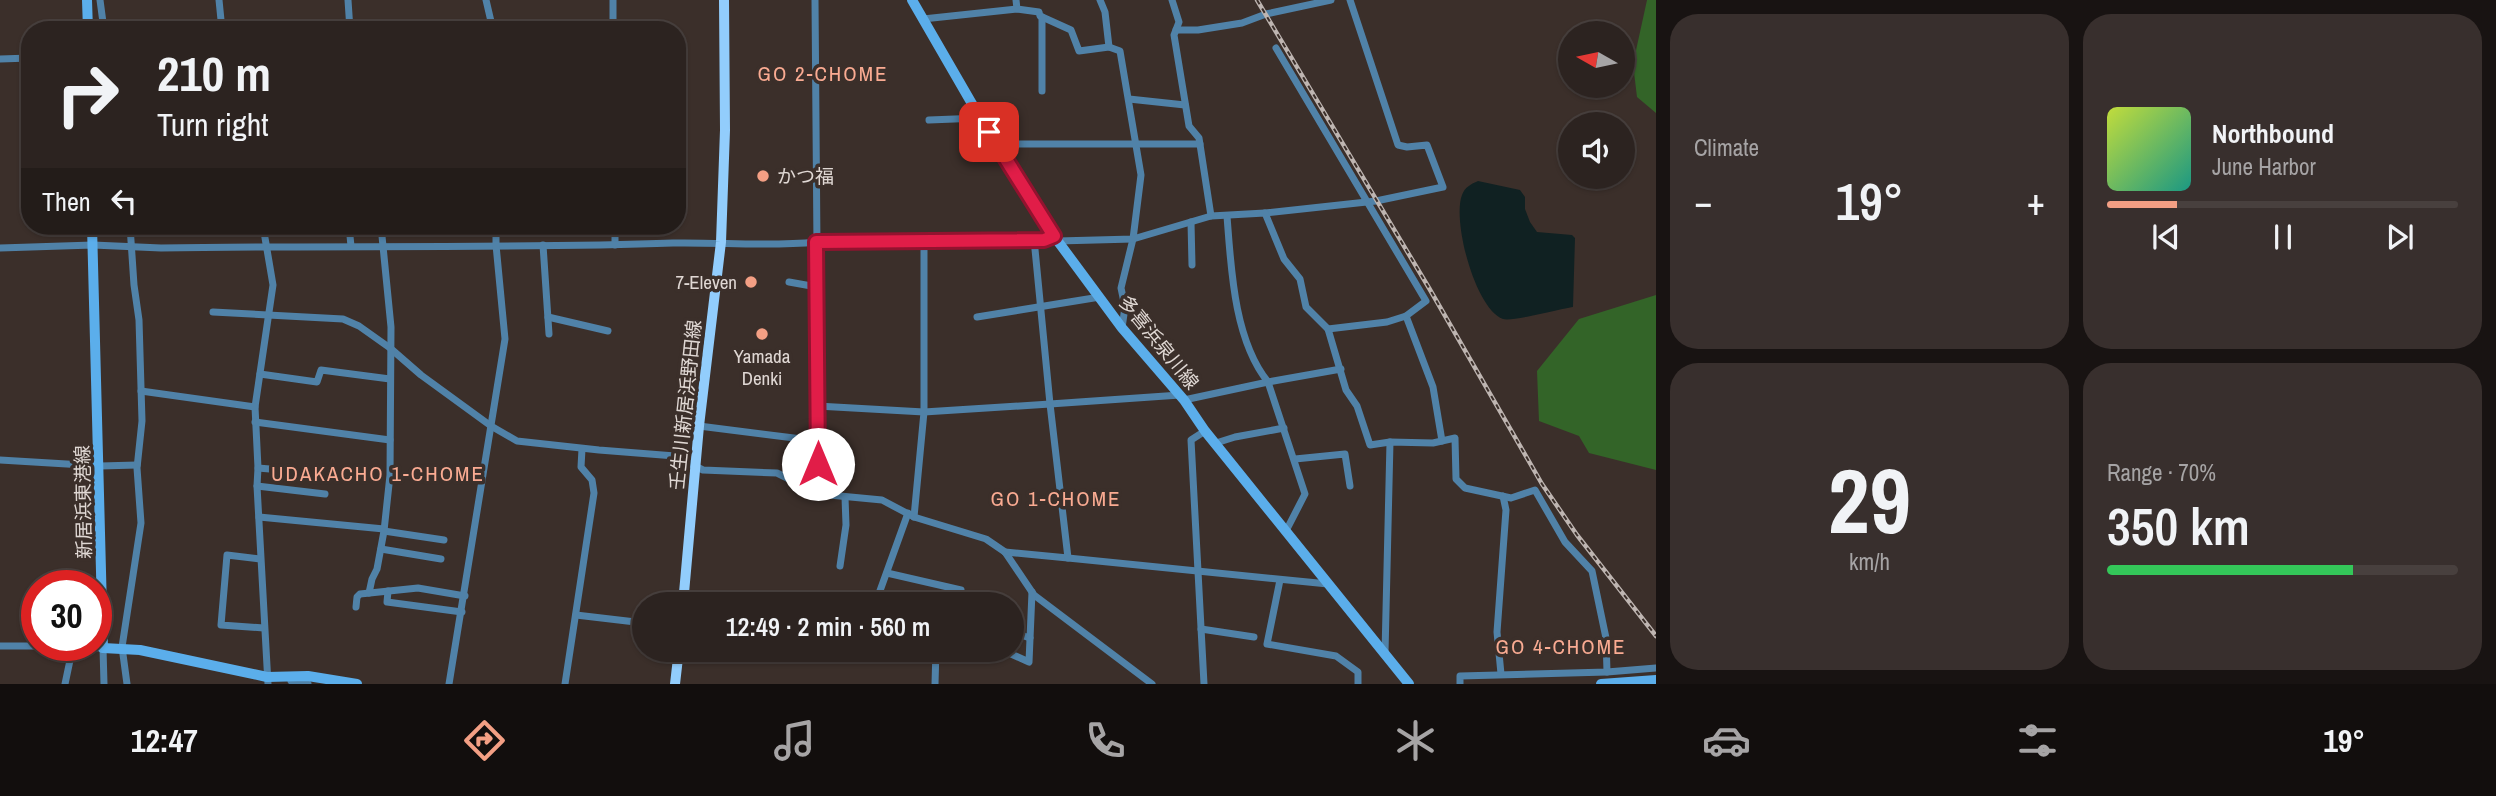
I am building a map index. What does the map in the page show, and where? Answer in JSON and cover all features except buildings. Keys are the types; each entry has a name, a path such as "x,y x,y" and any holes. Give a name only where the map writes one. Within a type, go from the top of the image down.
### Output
{"main road":[{"path":"87,0 88,21"},
{"name":"壬生川新居浜野田線","path":"684,592 699,426 721,242 725,130 724,0"},
{"name":"多喜浜泉川線","path":"912,0 997,147 1056,239 1122,328 1182,397 1205,431 1409,684"},
{"name":"新居浜東港線","path":"92,235 102,570"},
{"path":"112,648 122,647 268,680 307,677 356,684"},
{"path":"675,684 678,662"},
{"path":"1601,684 1656,680"}],"street":[{"path":"100,0 103,21"},
{"path":"219,0 221,21"},
{"path":"348,0 350,21"},
{"path":"486,0 491,21"},
{"path":"613,0 613,21"},
{"path":"815,0 819,495"},
{"path":"1016,0 1017,9"},
{"path":"1100,0 1105,12 1109,47"},
{"path":"1172,0 1179,22 1174,35 1185,105 1189,126 1199,138 1211,216"},
{"path":"1176,30 1198,30 1242,23 1266,14 1331,0"},
{"path":"0,248 93,245 383,247 721,242 793,244 1133,239 1211,216 1366,202 1443,187 1427,145 1398,145 1350,0"},
{"path":"923,19 1017,9 1039,12 1042,17 1042,91"},
{"path":"1042,17 1071,30 1079,51 1109,47 1120,51 1141,176 1133,239 1121,288 1125,307 1122,328"},
{"path":"1276,48 1426,301 1405,316 1377,324 1328,328"},
{"path":"0,59 21,58"},
{"path":"1129,99 1185,105"},
{"path":"929,120 980,118"},
{"path":"997,147 1012,144 1200,144"},
{"path":"1265,213 1284,259 1300,279 1306,307 1328,328 1346,390 1357,406 1370,445 1390,442 1422,444 1455,438 1456,479 1465,488 1511,498 1535,490 1565,542 1592,571 1606,638 1607,672"},
{"path":"1227,216 1233,290 1257,368 1268,382 1305,495 1286,531"},
{"path":"1191,222 1192,265"},
{"path":"127,684 122,647 141,523 137,465 142,421 139,320 131,235"},
{"path":"264,235 272,285 255,407 260,559 268,680 308,684"},
{"path":"350,235 351,246"},
{"path":"369,593 381,549 390,475 391,327 382,235"},
{"path":"449,684 505,339 496,235"},
{"path":"615,235 615,245"},
{"path":"1034,239 1068,558"},
{"path":"880,592 911,515 923,412 924,241"},
{"path":"543,245 549,334"},
{"path":"789,282 817,287"},
{"path":"977,317 1100,297"},
{"path":"213,312 343,319 359,326 491,426 517,440 582,449 675,456 695,467 778,474 819,495 882,500 911,515 986,539 1005,552 1032,592 1152,684"},
{"path":"1405,316 1433,387 1442,441"},
{"path":"548,317 608,331"},
{"path":"817,406 923,412 1182,397 1340,369"},
{"path":"260,374 317,382 321,370 390,380"},
{"path":"141,391 255,407"},
{"path":"256,422 390,440"},
{"path":"699,426 818,441"},
{"path":"1216,443 1284,428"},
{"path":"1204,684 1191,440 1205,431"},
{"path":"1385,653 1390,442"},
{"path":"565,684 594,493 592,480 581,467 582,449"},
{"path":"1295,459 1345,454 1350,486"},
{"path":"0,471 1,460 100,466 137,465"},
{"path":"258,468 293,471"},
{"path":"257,486 325,494"},
{"path":"1501,674 1497,632 1506,510 1503,496"},
{"path":"840,566 846,525 845,497"},
{"path":"259,517 384,530 444,540"},
{"path":"381,549 441,559"},
{"path":"1005,552 1328,584"},
{"path":"260,559 227,555 220,625 264,628"},
{"path":"887,573 961,590"},
{"path":"1280,580 1267,643 1336,656 1358,672 1358,684"},
{"path":"356,607 360,594 388,591 418,588 465,596"},
{"path":"388,591 387,602 462,612"},
{"path":"1024,660 1029,662 1032,592"},
{"path":"576,615 632,622"},
{"path":"1201,629 1254,637"},
{"path":"1024,636 1030,638"},
{"path":"0,646 21,646"},
{"path":"65,684 70,661"},
{"path":"103,661 104,684"},
{"path":"935,684 936,662"},
{"path":"1460,684 1460,676 1656,668"}],"green space":[{"path":"1647,0 1656,0 1656,113 1637,97 1635,55"},
{"path":"1656,295 1656,470 1589,453 1579,436 1539,421 1537,371 1579,319"}],"shaded area":[{"path":"1478,181 1520,190 1525,197 1525,209 1530,222 1537,232 1572,235 1575,238 1573,307 1503,319 1493,312 1483,299 1468,263 1460,224 1462,195 1469,186"}],"railway":[{"path":"1257,0 1542,484 1577,535 1656,636"}],"place":[{"name":"かつ福","path":"763,176"},
{"name":"7-Eleven","path":"751,282"},
{"name":"Yamada Denki","path":"762,334"}],"district":[{"name":"GO 2-CHOME","path":"823,73"},
{"name":"UDAKACHO 1-CHOME","path":"378,473"},
{"name":"GO 1-CHOME","path":"1056,498"},
{"name":"GO 4-CHOME","path":"1561,646"}],"route":[{"path":"818,464 816,242 1044,240 1054,236 989,132"}]}
